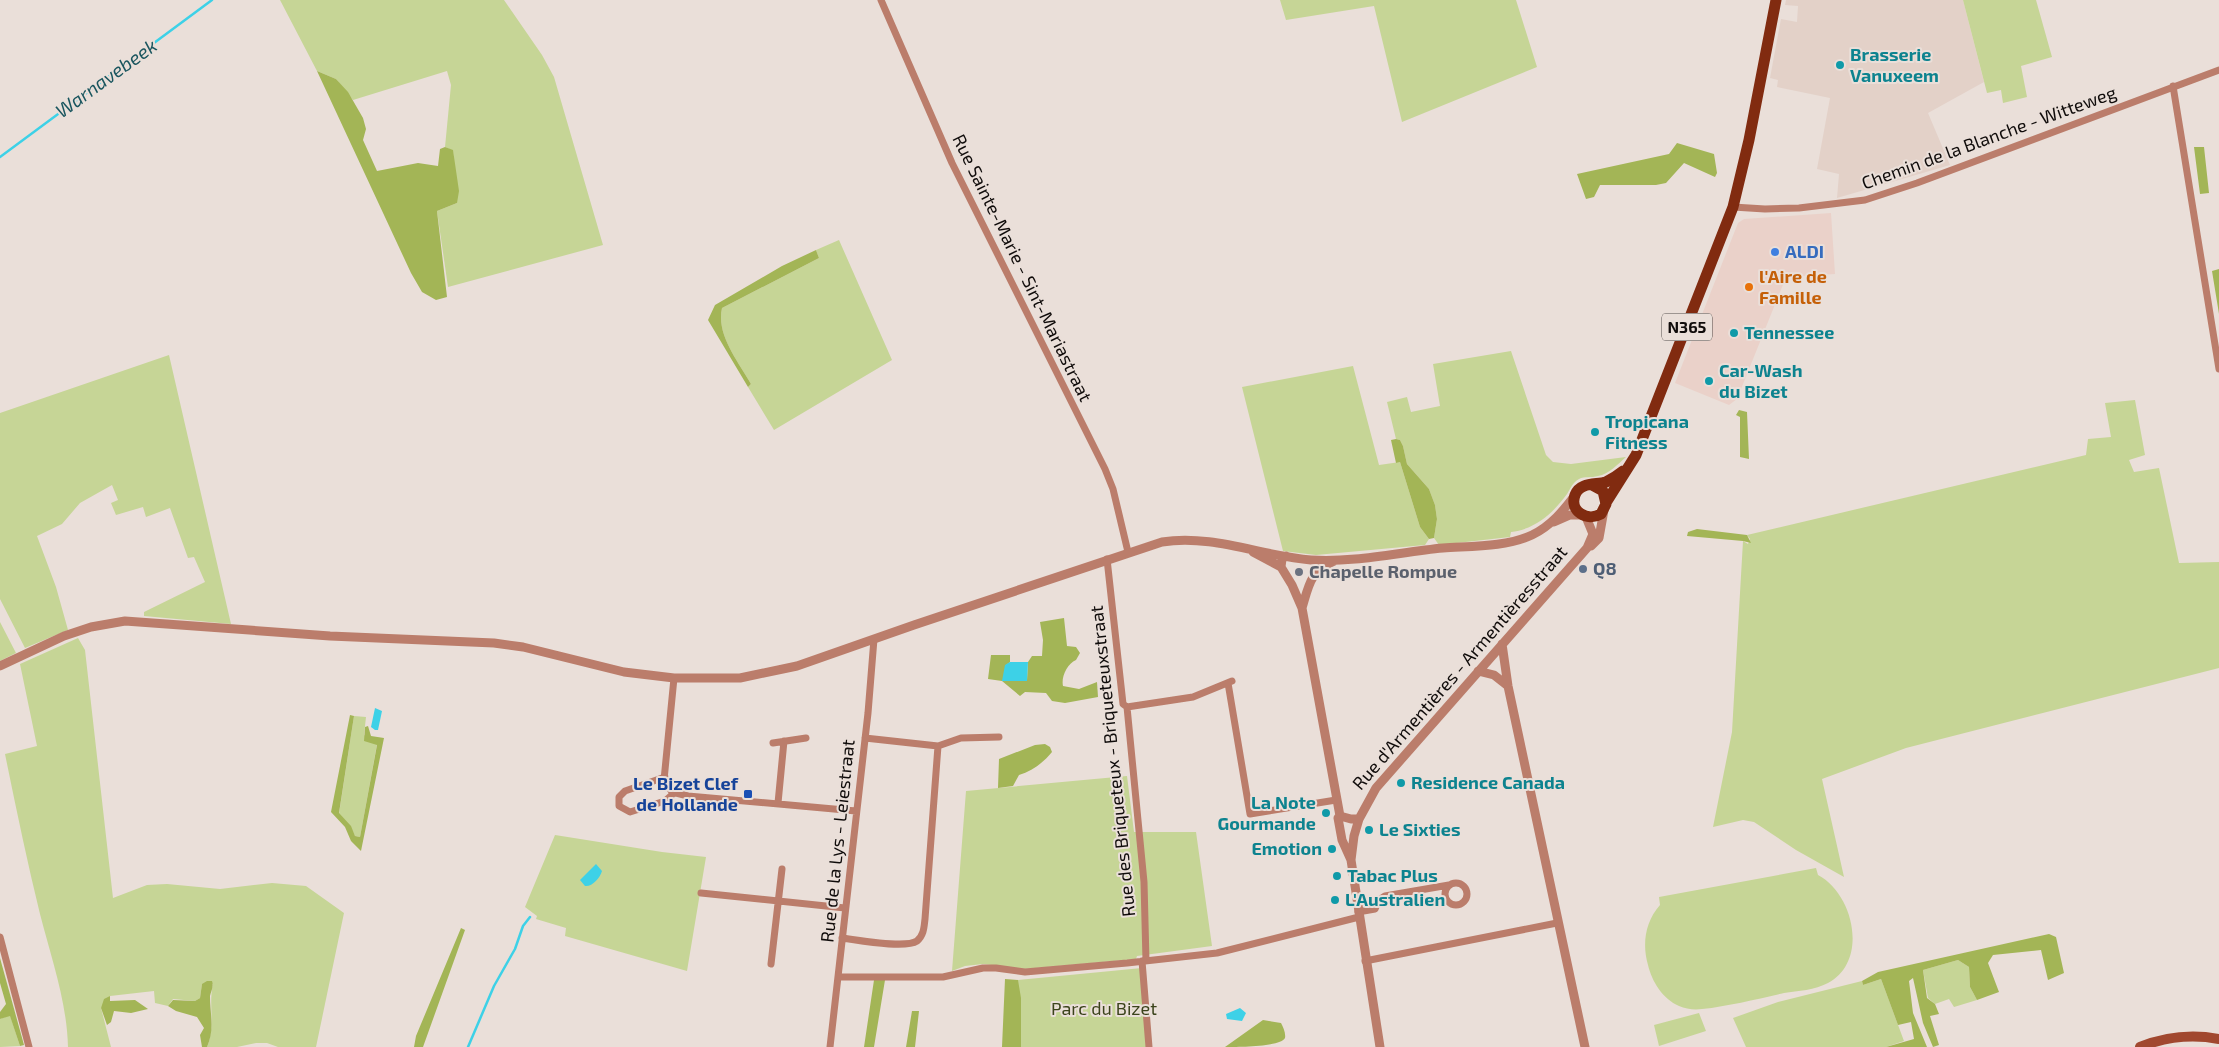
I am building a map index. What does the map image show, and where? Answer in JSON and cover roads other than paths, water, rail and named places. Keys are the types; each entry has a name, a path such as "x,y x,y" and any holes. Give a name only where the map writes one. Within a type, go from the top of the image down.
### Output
{"main road":[{"name":"N365","path":"1606,505 1632,464 1733,207 1748,148 1776,0"},
{"path":"1592,485 1603,491 1606,505 1598,515 1584,516 1575,506 1576,494 1582,487 1608,481 1632,464"},
{"path":"2206,1037 2219,1034"},
{"path":"2140,1047 2170,1038 2206,1037 2219,1039"}],"street":[{"name":"Rue Sainte-Marie - Sint-Mariastraat","path":"881,0 952,164 1105,469 1113,490 1128,552"},
{"name":"Chemin de la Blanche - Witteweg","path":"1733,207 1765,210 1836,205 1865,200 1918,183 2219,70"},
{"path":"2173,86 2219,369"},
{"path":"1550,524 1576,494"},
{"name":"N365","path":"1586,548 1595,544 1598,538 1606,505"},
{"path":"0,666 42,645 90,626 125,622 330,636 494,643 523,646 624,672 674,678 740,678 797,666 1107,559 1162,542 1208,541 1312,560 1339,559 1517,540 1536,533 1570,515 1584,516 1593,534 1586,548"},
{"name":"Rue d'Armentières - Armentièresstraat","path":"1380,1047 1358,914 1352,860 1354,836 1359,819 1372,794 1586,548"},
{"path":"1249,549 1281,567 1292,585 1302,608 1340,816 1338,818 1342,840 1352,860"},
{"path":"1281,567 1282,559 1286,556"},
{"name":"Rue des Briqueteux - Briqueteuxstraat","path":"1107,559 1118,645 1122,704 1126,707 1144,882 1144,961 1149,1047"},
{"path":"1302,608 1309,584 1316,570 1339,559"},
{"path":"1312,560 1316,570"},
{"path":"1292,585 1309,584"},
{"name":"Rue de la Lys - Leiestraat","path":"830,1047 865,738 874,639"},
{"path":"1502,644 1508,686 1545,851 1557,923 1585,1047"},
{"path":"1478,670 1494,675 1508,686"},
{"path":"674,678 665,777 668,788 674,793 856,811"},
{"path":"1126,707 1193,697 1230,682 1250,814 1336,800"},
{"path":"865,738 938,746 961,738 999,737"},
{"path":"773,743 806,738"},
{"path":"778,803 784,741"},
{"path":"842,938 912,944 923,933 938,746"},
{"path":"665,777 625,791 619,797 619,806 630,812 665,801 674,793"},
{"path":"1340,816 1359,819"},
{"path":"771,964 782,869"},
{"path":"838,977 943,977 983,968 1025,972 1217,953 1375,909 1379,900 1385,896 1448,885"},
{"path":"701,893 846,908"},
{"path":"1365,960 1557,923"},
{"path":"0,937 29,1047"}],"water":[{"path":"1010,662 1028,662 1027,681 1002,681 1005,665"},
{"path":"375,708 382,711 378,730 371,727"},
{"path":"596,864 602,871 601,874 593,884 585,886 580,880"},
{"path":"1240,1008 1246,1013 1242,1021 1227,1019 1226,1014"}],"waterway":[{"name":"Warnavebeek","path":"0,157 212,0"},
{"path":"468,1047 494,986 515,949 523,926 530,917"}],"place":[{"name":"Brasserie Vanuxeem","path":"1840,65"},
{"name":"ALDI","path":"1775,252"},
{"name":"l'Aire de Famille","path":"1749,287"},
{"name":"Tennessee","path":"1734,333"},
{"name":"Car-Wash du Bizet","path":"1709,381"},
{"name":"Tropicana Fitness","path":"1595,432"},
{"name":"Q8","path":"1583,569"},
{"name":"Chapelle Rompue","path":"1299,572"},
{"name":"Residence Canada","path":"1401,783"},
{"name":"Le Bizet Clef de Hollande","path":"748,794"},
{"name":"La Note Gourmande","path":"1326,813"},
{"name":"Le Sixties","path":"1369,830"},
{"name":"Emotion","path":"1332,849"},
{"name":"Tabac Plus","path":"1337,876"},
{"name":"L'Australien","path":"1335,900"}],"park label":[{"name":"Parc du Bizet","path":"1104,1009"}]}
